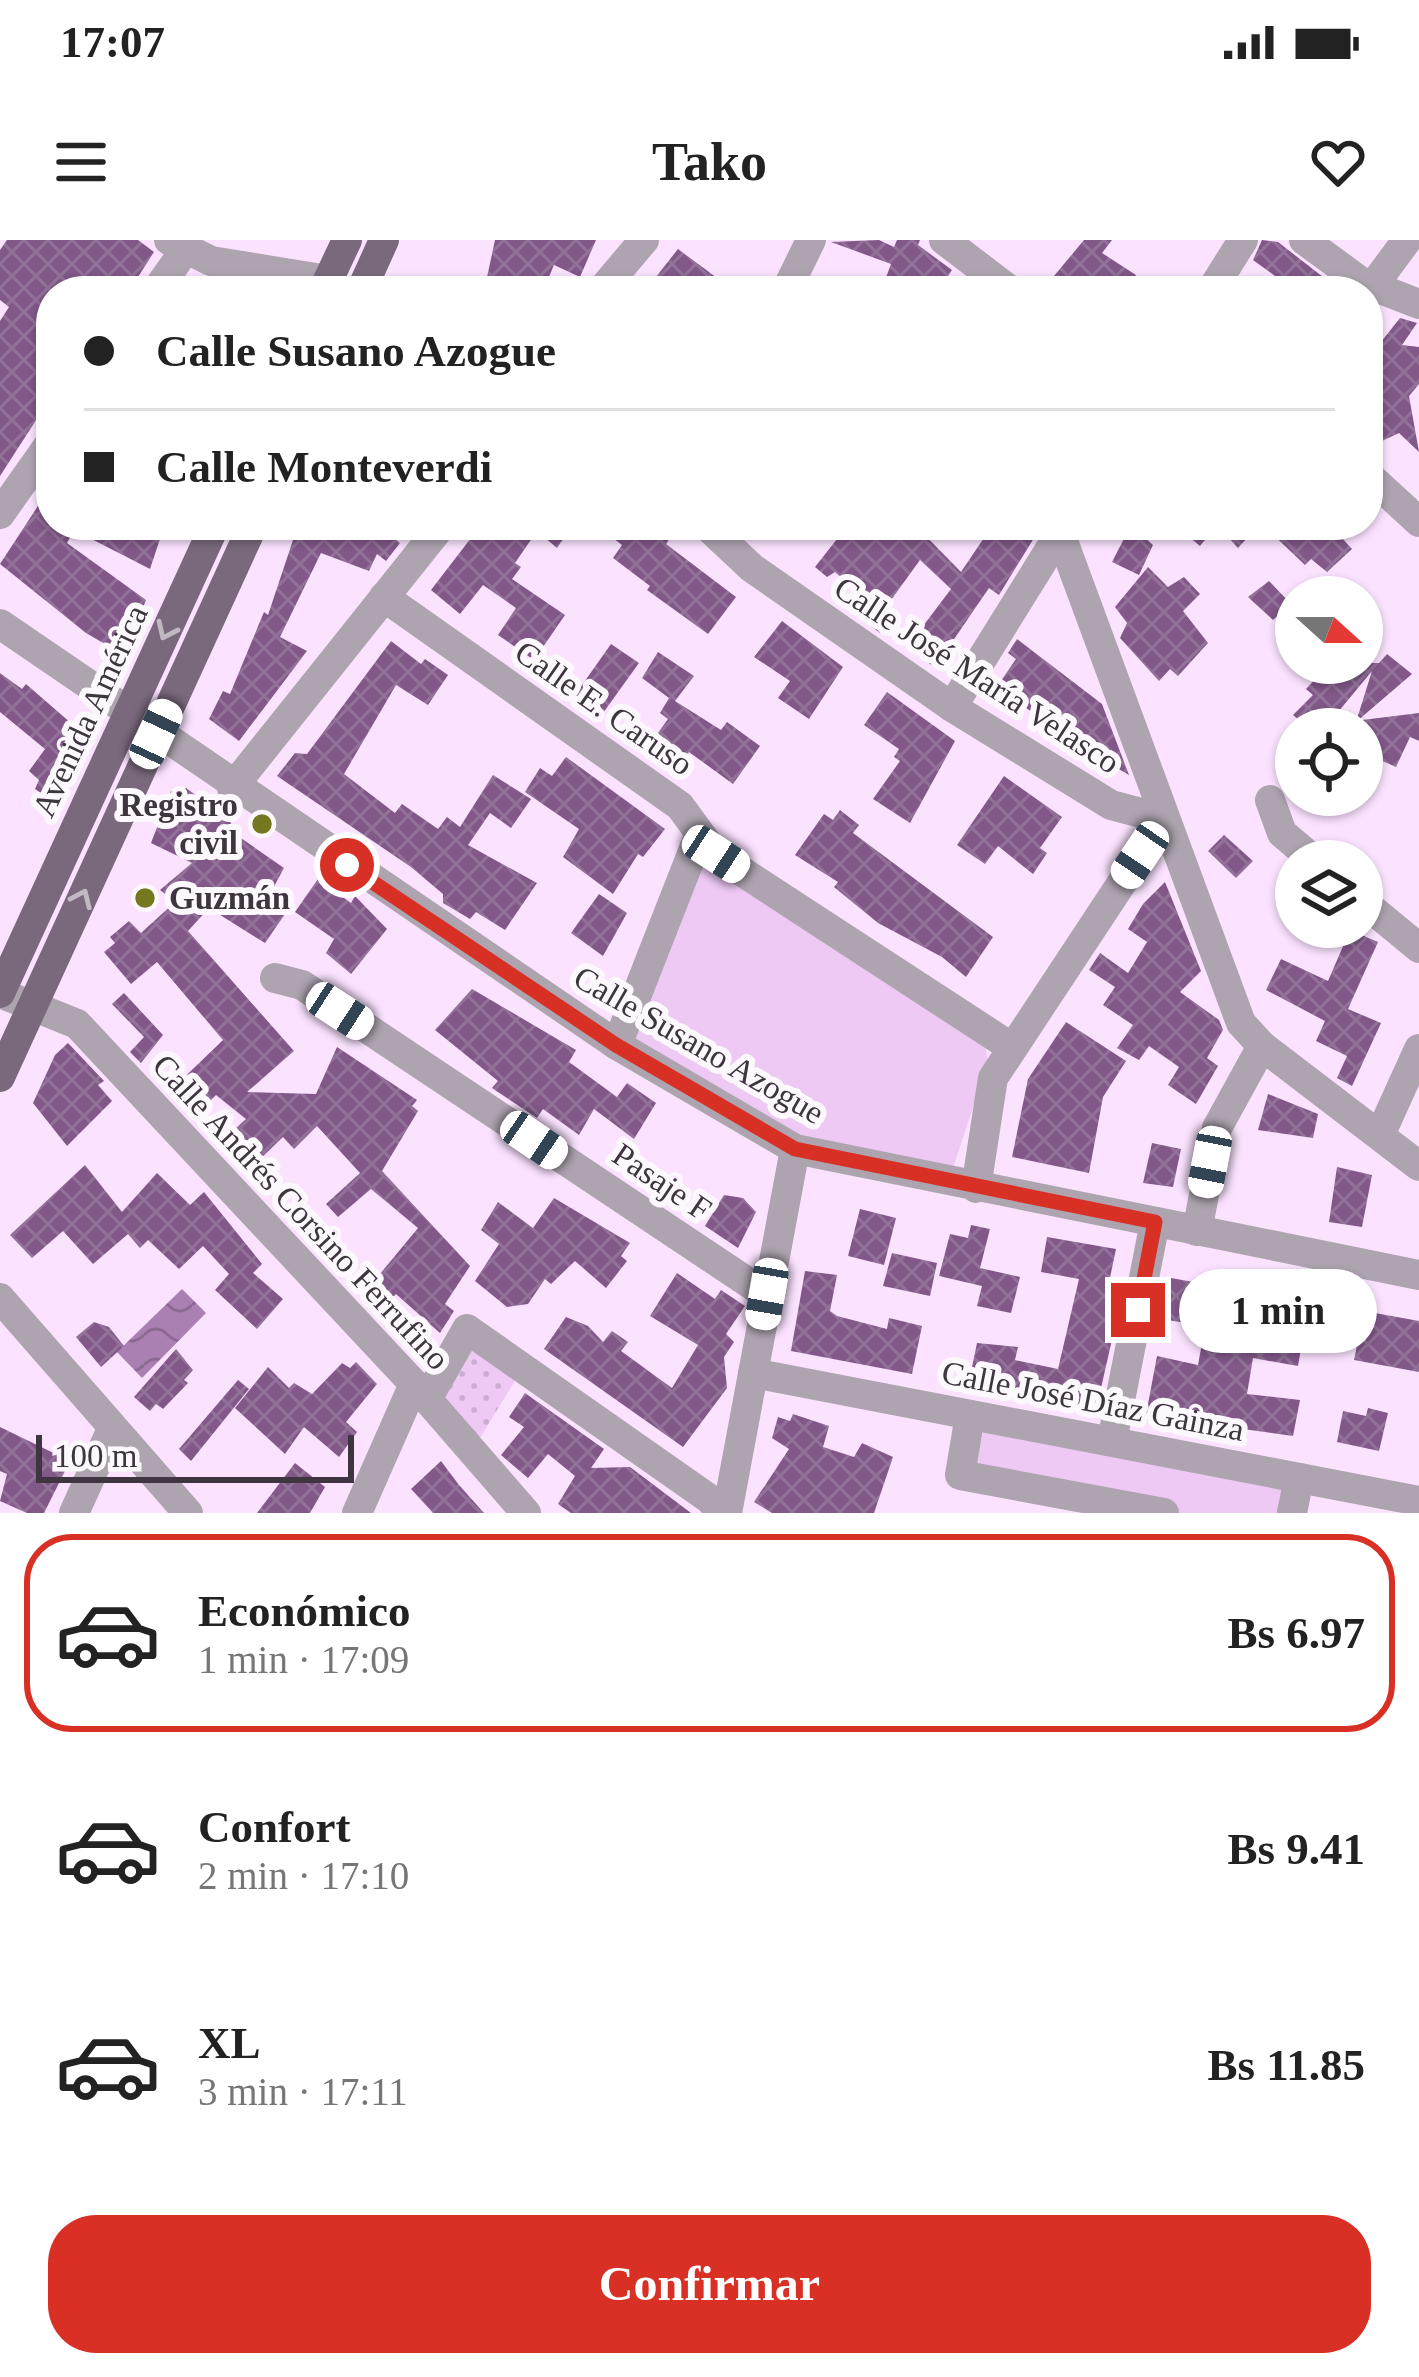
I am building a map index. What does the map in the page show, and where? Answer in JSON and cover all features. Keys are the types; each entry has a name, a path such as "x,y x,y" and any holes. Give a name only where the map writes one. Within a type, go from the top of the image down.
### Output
{"main road":[{"path":"330,276 346,240"},
{"path":"370,276 384,240"},
{"name":"Avenida América","path":"0,993 208,540"},
{"path":"0,1077 246,540"}],"street":[{"path":"614,276 644,240"},
{"path":"793,276 811,240"},
{"path":"944,240 991,276"},
{"path":"1220,276 1244,240"},
{"path":"1304,240 1358,276"},
{"path":"1380,276 1406,240"},
{"path":"163,276 177,245 211,261 280,276"},
{"path":"1383,290 1419,304"},
{"path":"0,514 36,463"},
{"path":"1383,489 1419,522"},
{"path":"232,788 430,540"},
{"name":"Calle José María Velasco","path":"722,540 752,568 952,707 1111,806 1164,819"},
{"path":"952,707 1056,540"},
{"name":"Calle José María Velasco","path":"1067,540 1241,1023 1262,1046 1419,1166"},
{"name":"Calle E. Caruso","path":"384,596 680,806 716,854 1011,1047"},
{"name":"Calle Susano Azogue","path":"0,624 232,788 616,1045 795,1149 1419,1275"},
{"path":"1270,800 1282,833 1290,840"},
{"path":"976,1188 993,1078 1164,819"},
{"path":"616,1045 699,836"},
{"path":"1383,918 1419,948"},
{"name":"Pasaje F","path":"275,978 302,986 767,1294"},
{"name":"Calle Andrés Corsino Ferrufino","path":"0,993 77,1024 420,1392 526,1513"},
{"path":"1197,1231 1217,1128 1262,1046"},
{"path":"1380,1135 1419,1049"},
{"path":"724,1513 795,1149"},
{"path":"1112,1441 1155,1222"},
{"path":"0,1298 188,1513"},
{"path":"357,1513 420,1392 467,1329 724,1513"},
{"name":"Calle José Díaz Gainza","path":"753,1373 1419,1501"},
{"path":"970,1414 960,1475 1164,1513"},
{"path":"74,1513 112,1429"},
{"path":"1292,1513 1299,1478"}],"shaded area":[{"path":"706,861 985,1045 988,1062 954,1165 946,1170 776,1132 638,1050 632,1031 697,868"},
{"path":"473,1345 518,1376 475,1446 449,1413 444,1393"},
{"path":"984,1432 1281,1488 1281,1513 1178,1513 976,1465 977,1438"}],"water":[{"path":"182,1289 206,1313 142,1378 117,1352"}],"building":[{"path":"7,240 138,240 154,252 139,276 36,276 36,420 0,476 0,321 9,307 0,300 0,250"},
{"path":"495,240 596,240 580,276 554,265 549,276 487,276"},
{"path":"879,240 894,247 897,240 920,240 918,245 952,270 948,276 887,276 891,264 831,242"},
{"path":"1084,240 1112,240 1102,253 1136,275 1135,276 1054,276"},
{"path":"1262,240 1278,242 1322,276 1275,276 1253,260"},
{"path":"678,249 714,276 657,276"},
{"path":"1400,318 1417,323 1402,345 1419,347 1419,384 1409,396 1419,452 1399,433 1383,441 1383,339"},
{"path":"36,509 36,540 69,540 146,600 124,655 86,633 0,564"},
{"path":"93,540 160,540 150,569"},
{"path":"293,540 400,543 386,561 377,554 369,571 321,553 280,637 307,651 239,741 209,719 223,691 230,694 264,612 268,615"},
{"path":"469,540 531,540 515,563 521,567 512,579 565,615 534,660 498,635 516,608 483,585 460,614 431,590"},
{"path":"616,540 669,540 666,544 736,597 708,634 647,590 650,586 613,558 622,545"},
{"path":"836,540 930,540 961,572 983,540 1033,540 999,595 989,588 935,667 919,657 928,646 914,638 951,589 920,560 886,607 895,615 880,633 846,607 858,592 835,572 827,577 815,567"},
{"path":"1123,540 1148,540 1153,545 1139,575 1112,562"},
{"path":"1279,540 1344,540 1352,549 1327,572 1311,559 1305,565"},
{"path":"1148,567 1168,587 1184,577 1200,594 1183,611 1208,643 1178,676 1170,669 1159,681 1120,638 1127,623 1115,607"},
{"path":"1269,581 1275,587 1275,618 1273,620 1248,597"},
{"path":"782,621 843,667 809,719 778,698 790,681 754,657"},
{"path":"1017,639 1102,704 1129,775 1086,750 1082,757 1046,736 1053,726 996,688 1016,659 1008,653"},
{"path":"391,641 421,664 425,659 448,675 428,705 396,685 344,774 395,813 402,804 438,829 447,817 460,827 493,775 531,799 511,828 490,813 468,845 537,883 505,930 476,912 470,919 443,903 443,894 411,867 277,776 295,753 307,754"},
{"path":"611,644 639,663 603,713 575,695"},
{"path":"658,652 694,676 675,701 721,730 727,722 760,746 733,784 689,752 679,769 648,747 668,719 660,713 669,698 642,678"},
{"path":"1387,654 1412,674 1372,708 1360,708 1368,684 1383,684"},
{"path":"0,673 22,689 26,684 87,737 56,803 35,789 39,780 29,771 45,749 0,712"},
{"path":"1311,684 1361,684 1341,708 1300,708 1313,695 1306,689"},
{"path":"887,692 955,741 910,823 873,799 900,761 894,757 899,749 864,725"},
{"path":"1419,713 1419,741 1410,737 1396,767 1383,761 1383,717"},
{"path":"566,757 665,829 643,857 638,854 613,894 563,857 579,829 525,792 540,768 552,776"},
{"path":"1004,776 1062,817 1040,848 1047,853 1033,874 998,846 985,864 957,845"},
{"path":"186,788 228,818 238,836 284,868 271,892 292,904 265,943 209,908 188,931 294,1051 247,1092 316,1094 337,1047 417,1100 412,1106 418,1111 382,1171 470,1266 445,1304 454,1311 440,1333 396,1294 384,1306 370,1286 418,1228 371,1189 338,1217 326,1204 360,1173 317,1126 294,1149 283,1137 252,1167 225,1138 246,1119 216,1095 192,1119 168,1093 223,1040 157,962 131,984 104,952 115,943 110,937 129,921 141,933 175,902 160,890 192,863 151,843 171,791"},
{"path":"840,810 859,825 853,833 993,937 966,977 942,957 878,923 834,887 838,882 795,855 824,814 833,820"},
{"path":"1224,835 1253,861 1236,878 1208,851"},
{"path":"318,879 351,903 355,896 387,929 351,974 326,953 334,939 295,912"},
{"path":"1165,882 1201,971 1180,992 1219,1020 1223,1030 1207,1058 1218,1066 1196,1104 1168,1085 1179,1067 1149,1046 1139,1060 1117,1048 1133,1025 1103,1005 1115,987 1089,970 1100,953 1128,973 1147,942 1128,929 1143,904"},
{"path":"599,894 627,913 603,956 571,933"},
{"path":"1342,948 1375,948 1348,1009 1381,1023 1352,1086 1337,1078 1347,1056 1316,1041 1325,1021 1266,990 1281,959 1328,981"},
{"path":"472,989 576,1050 569,1062 617,1097 627,1083 656,1103 634,1139 594,1109 579,1135 543,1109 537,1118 492,1088 498,1081 435,1030"},
{"path":"124,993 163,1035 141,1063 130,1052 144,1037 112,1004"},
{"path":"1066,1022 1126,1061 1103,1097 1089,1173 1012,1157 1028,1079"},
{"path":"68,1043 104,1081 98,1085 112,1101 67,1146 33,1103 55,1055"},
{"path":"1268,1094 1318,1114 1313,1138 1258,1130"},
{"path":"1152,1143 1181,1149 1173,1187 1143,1183"},
{"path":"85,1165 122,1212 157,1173 190,1205 204,1192 262,1264 253,1273 283,1299 257,1329 215,1290 229,1274 203,1246 179,1269 148,1240 140,1248 128,1234 93,1264 63,1231 32,1258 10,1235"},
{"path":"1337,1167 1372,1175 1362,1227 1329,1222"},
{"path":"724,1195 743,1198 756,1212 738,1248 705,1226"},
{"path":"554,1198 630,1243 621,1256 627,1261 606,1288 575,1261 551,1284 545,1279 528,1304 507,1307 475,1281 499,1244 481,1230 498,1202 533,1228"},
{"path":"860,1209 896,1218 884,1265 848,1256"},
{"path":"971,1225 990,1229 980,1268 1020,1277 1011,1313 977,1306 982,1286 939,1276 950,1234 968,1238"},
{"path":"1047,1237 1116,1249 1107,1292 1114,1293 1107,1330 1114,1331 1096,1410 1063,1404 1064,1398 969,1382 977,1343 1018,1347 1015,1360 1058,1369 1079,1279 1041,1272"},
{"path":"892,1253 937,1263 930,1296 883,1286"},
{"path":"805,1271 837,1275 830,1311 837,1316 887,1329 889,1318 922,1326 912,1374 791,1351"},
{"path":"677,1273 715,1299 721,1290 745,1306 726,1334 734,1342 724,1357 727,1388 683,1447 544,1349 566,1317 588,1326 603,1342 612,1331 628,1342 621,1351 672,1388 698,1345 650,1316"},
{"path":"1171,1278 1233,1289 1235,1278 1255,1282 1254,1288 1266,1291 1260,1314 1298,1320 1296,1330 1304,1331 1298,1366 1253,1358 1247,1394 1300,1400 1293,1436 1243,1429 1239,1444 1211,1438 1212,1432 1145,1420 1157,1356 1198,1365 1205,1326 1167,1320 1168,1315 1157,1313"},
{"path":"1364,1311 1419,1321 1419,1372 1354,1360"},
{"path":"94,1322 109,1327 124,1346 101,1367 76,1337"},
{"path":"176,1349 193,1370 184,1380 188,1383 163,1409 156,1404 150,1411 134,1397"},
{"path":"356,1362 377,1384 346,1422 357,1432 339,1457 304,1427 285,1454 235,1408 268,1367 289,1388 294,1383 312,1394 342,1363 350,1368"},
{"path":"238,1380 249,1389 191,1461 179,1449"},
{"path":"525,1393 604,1449 591,1468 630,1467 691,1513 571,1513 558,1504 575,1476 548,1454 528,1478 501,1455 524,1427 509,1417"},
{"path":"1368,1408 1388,1413 1379,1451 1337,1442 1343,1411 1366,1416"},
{"path":"793,1414 829,1426 823,1447 854,1457 862,1443 893,1457 874,1513 772,1513 754,1502 789,1449 772,1438 778,1417 790,1421"},
{"path":"0,1427 70,1461 44,1513 27,1513 0,1501 7,1474 0,1471"},
{"path":"441,1461 484,1513 433,1513 411,1489"},
{"path":"295,1463 325,1487 310,1513 257,1513"}],"place":[{"name":"Registro civil","path":"262,824"},
{"name":"Guzmán","path":"145,898"}],"route":[{"path":"347,865 616,1045 795,1149 1155,1222 1138,1310"}]}
